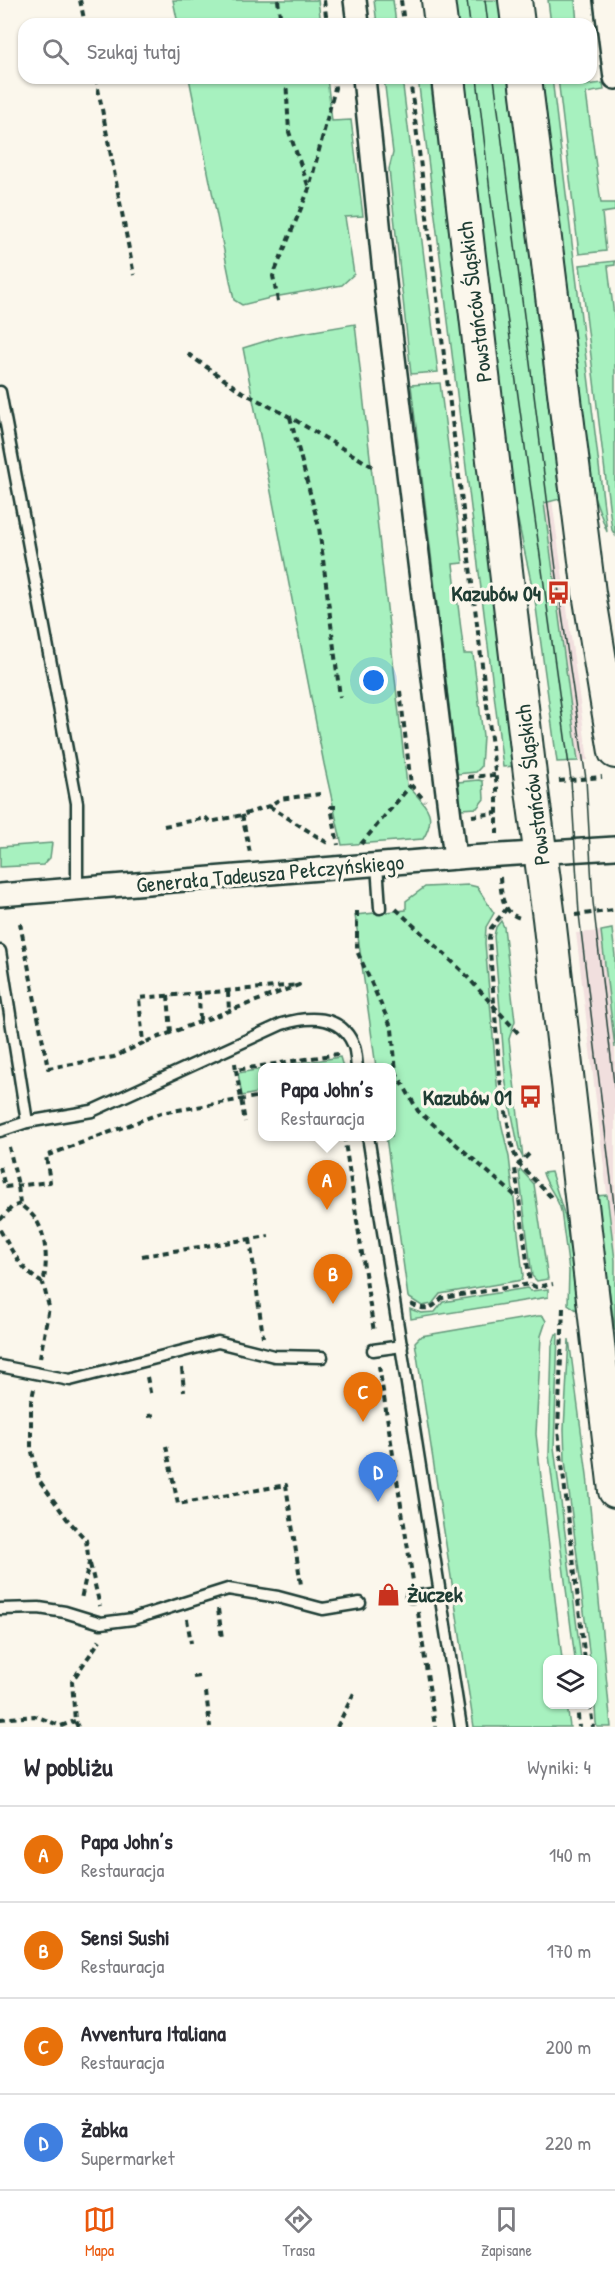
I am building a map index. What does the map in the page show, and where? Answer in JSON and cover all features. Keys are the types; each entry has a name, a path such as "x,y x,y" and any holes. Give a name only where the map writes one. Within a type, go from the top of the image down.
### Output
{"main road":[{"path":"438,0 440,18"},
{"path":"515,0 517,18"},
{"name":"Powstańców Śląskich","path":"448,84 549,918 615,1491"},
{"path":"526,84 610,764"}],"street":[{"path":"356,0 358,18"},
{"path":"605,0 615,78"},
{"path":"365,84 388,304 455,858"},
{"name":"Generała Tadeusza Pełczyńskiego","path":"0,895 455,858 615,848"}],"lane":[{"path":"0,392 77,803 77,889"},
{"path":"377,865 380,908"},
{"path":"0,951 27,1122"},
{"path":"0,1131 27,1122 92,1111 282,1024 303,1018 323,1019 339,1026 353,1044 356,1063"},
{"path":"369,1141 461,1727"},
{"path":"0,1366 70,1380 218,1342 265,1354 297,1358 322,1357"},
{"path":"375,1350 402,1346"},
{"path":"0,1609 39,1608 101,1623 133,1619 228,1589 278,1597 323,1609 360,1604"},
{"path":"413,1597 440,1593"}],"path":[{"path":"80,0 84,18"},
{"path":"278,0 280,18"},
{"path":"324,0 326,18"},
{"path":"401,0 403,18"},
{"path":"97,84 135,275"},
{"path":"286,84 289,132 309,189"},
{"path":"278,301 273,276 309,189 335,84"},
{"path":"411,84 497,787 497,840"},
{"path":"188,354 242,392 290,417 375,468"},
{"path":"290,417 319,527 340,696"},
{"path":"356,850 411,784 400,691"},
{"path":"565,780 610,764"},
{"path":"164,826 206,818 210,822 242,815 269,806 280,799 320,794"},
{"path":"269,806 340,851 331,807 336,807"},
{"path":"463,817 497,813"},
{"path":"242,815 251,859"},
{"path":"500,875 502,897 507,908 512,915 529,920"},
{"path":"394,907 454,963 520,1035"},
{"path":"507,908 492,926 489,934 500,1079 513,1151 520,1165 550,1194 553,1201"},
{"path":"573,915 615,910"},
{"path":"357,911 357,951 392,1029 395,1063"},
{"path":"20,923 48,1068 114,1057 143,1043 299,985 139,998 143,1043"},
{"path":"228,991 230,1011"},
{"path":"199,993 200,1022"},
{"path":"168,995 171,1033"},
{"path":"288,1063 343,1053"},
{"path":"235,1057 245,1122"},
{"path":"236,1070 258,1068"},
{"path":"396,1072 418,1111 519,1199"},
{"path":"0,1167 2,1187 51,1182 46,1156 161,1113 258,1097"},
{"path":"346,1141 375,1350 435,1727"},
{"path":"9,1146 20,1204 35,1218 43,1235 46,1270 43,1283 49,1307 31,1402 31,1448 39,1480 67,1519 86,1540 89,1563 100,1600 100,1641 72,1681 75,1721 78,1727"},
{"path":"529,1154 515,1168 530,1284"},
{"path":"0,1220 12,1207 20,1204"},
{"path":"0,1230 31,1277 43,1283"},
{"path":"142,1256 269,1236"},
{"path":"250,1239 265,1354"},
{"path":"396,1306 411,1304 422,1309 433,1308 442,1299 530,1284 536,1287 553,1284"},
{"path":"564,1303 558,1430 585,1655"},
{"path":"148,1416 156,1415"},
{"path":"166,1446 177,1504 286,1485 304,1604"},
{"path":"75,1616 89,1563"},
{"path":"216,1593 222,1638"},
{"path":"185,1604 191,1643"},
{"path":"193,1677 201,1676"},
{"path":"337,1727 355,1691"},
{"path":"206,1692 210,1727"},
{"path":"577,1709 579,1727"},
{"path":"590,1709 592,1727"},
{"path":"0,1719 35,1716 61,1726 75,1721"}],"shaded area":[{"path":"552,500 588,760 578,761 544,503"},
{"path":"601,931 615,1048 615,1260 576,933"}],"green space":[{"path":"173,0 318,0 320,18 177,18"},
{"path":"374,0 393,0 395,18 376,18"},
{"path":"453,0 498,0 500,18 455,18"},
{"path":"548,0 575,0 576,18 550,18"},
{"path":"603,83 604,90 586,93 601,203 615,203 615,211 602,213 606,251 579,254 559,84"},
{"path":"190,84 328,84 332,121 351,120 363,216 345,217 354,274 342,285 242,305 234,300"},
{"path":"385,84 403,84 438,372 411,374 389,169 393,153"},
{"path":"419,84 431,84 515,766 503,767"},
{"path":"464,84 509,84 560,499 544,503 578,761 557,762 535,600 514,502"},
{"path":"543,84 553,84 607,532 594,496"},
{"path":"615,261 615,265 608,266 615,324 615,535 612,530 580,265"},
{"path":"355,324 407,785 424,804 430,822 423,839 342,845 324,764 243,348 279,337"},
{"path":"440,383 463,563 453,564 464,654 473,654 483,736 481,767 476,772 457,774 411,385"},
{"path":"483,781 484,799 477,808 461,809 458,782"},
{"path":"52,843 50,858 43,865 0,867 0,847"},
{"path":"469,885 477,887 494,913 486,927 485,943 500,1118 509,1157 523,1275 522,1280 440,1294 432,1304 422,1306 408,1297 387,1141 396,1141 396,1063 375,1063 355,915 406,910 406,901 425,887"},
{"path":"501,921 504,927 515,1021 509,1039 523,1158 519,1150 506,1084 494,936 496,927"},
{"path":"612,929 615,956 615,1048 601,931"},
{"path":"340,1057 342,1063 301,1063"},
{"path":"258,1070 258,1093 242,1096 238,1073"},
{"path":"521,1170 534,1184 548,1279 537,1281 532,1276 519,1171"},
{"path":"551,1172 566,1220 578,1311 568,1304 569,1271 561,1211 543,1173"},
{"path":"607,1195 615,1260 615,1331 596,1196"},
{"path":"527,1288 531,1291 548,1289 548,1297 411,1319 410,1309 421,1313 435,1312 443,1302"},
{"path":"538,1316 543,1316 546,1321 541,1336 536,1434 562,1655 543,1655 543,1709 568,1709 570,1727 474,1727 415,1342 421,1336"},
{"path":"558,1334 554,1447 580,1655 574,1655 549,1455 552,1346"},
{"path":"569,1339 587,1475 611,1727 597,1727 596,1723 597,1655 589,1655 565,1460 564,1429"}],"tram line":[{"path":"467,0 469,18"},
{"path":"485,0 487,18"},
{"path":"478,84 491,200 571,780 579,914 615,1213"},
{"path":"495,84 559,593 586,779 593,902 615,1092"}],"place":[{"name":"Kazubów 04","path":"559,593"},
{"name":"Kazubów 01","path":"530,1097"},
{"name":"Papa John’s","path":"327,1210"},
{"name":"Sensi Sushi","path":"333,1304"},
{"name":"Avventura Italiana","path":"363,1422"},
{"name":"Żabka","path":"378,1502"},
{"name":"Żuczek","path":"389,1594"}]}
